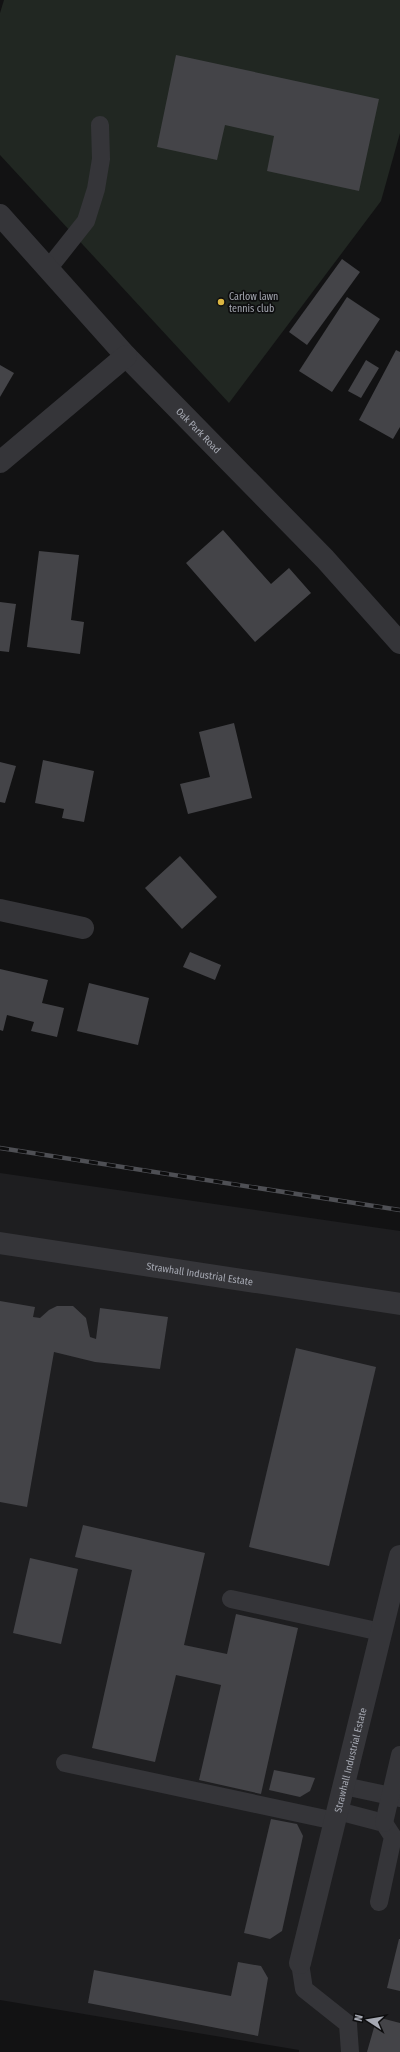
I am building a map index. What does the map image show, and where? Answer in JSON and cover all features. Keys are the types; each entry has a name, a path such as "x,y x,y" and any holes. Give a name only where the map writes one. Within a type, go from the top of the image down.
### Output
{"street":[{"name":"Oak Park Road","path":"0,215 126,356 325,559 400,643"},
{"path":"0,462 126,356"},
{"path":"0,910 83,928"},
{"name":"Strawhall Industrial Estate","path":"0,1243 400,1304"},
{"name":"Strawhall Industrial Estate","path":"300,1963 400,1556"}],"lane":[{"path":"48,269 86,221 96,189 101,159 100,125"},
{"path":"231,1599 381,1632"},
{"path":"384,1823 395,1797 400,1755"},
{"path":"65,1763 336,1816 384,1823 393,1837 379,1902"},
{"path":"344,1786 395,1797"},
{"path":"300,1963 304,1990 348,2024 350,2052"}],"shaded area":[{"name":"Carlow lawn tennis club","path":"4,0 400,0 400,133 381,201 229,403 0,155 0,13"},
{"path":"0,1173 400,1231 400,2052 299,2052 299,2050 0,2000"}],"building":[{"path":"176,55 379,99 359,191 267,171 274,136 225,125 217,160 157,147"},
{"path":"342,259 360,272 307,345 289,332"},
{"path":"347,297 380,319 332,392 299,371"},
{"path":"396,350 400,352 400,427 393,439 359,420"},
{"path":"366,360 379,368 361,398 348,391"},
{"path":"0,365 14,373 0,397"},
{"path":"223,530 271,584 289,568 311,593 255,642 186,563"},
{"path":"39,551 79,555 71,620 84,622 80,654 27,647"},
{"path":"0,602 16,604 9,652 0,651"},
{"path":"234,723 252,798 188,814 180,784 210,777 199,732"},
{"path":"43,760 94,771 84,822 62,818 64,809 35,803"},
{"path":"0,762 16,766 5,803 0,802"},
{"path":"180,856 217,897 182,929 145,888"},
{"path":"190,952 221,965 215,980 183,967"},
{"path":"0,969 48,980 42,1003 64,1008 57,1037 31,1031 34,1022 7,1015 3,1031 0,1030"},
{"path":"89,983 149,998 138,1045 77,1031"},
{"path":"0,1301 35,1307 33,1317 40,1318 49,1310 57,1306 73,1306 86,1318 90,1337 96,1339 100,1308 168,1317 160,1369 95,1362 54,1352 27,1507 0,1502"},
{"path":"296,1348 376,1367 329,1566 249,1547"},
{"path":"83,1525 205,1553 184,1645 227,1654 236,1614 298,1628 261,1794 199,1780 221,1685 176,1675 155,1762 92,1748 132,1570 75,1557"},
{"path":"30,1558 78,1569 61,1644 13,1633"},
{"path":"274,1770 315,1778 310,1791 300,1797 269,1790"},
{"path":"271,1819 297,1824 303,1836 282,1931 270,1939 244,1933"},
{"path":"400,1939 400,1991 387,1988"},
{"path":"238,1962 261,1966 268,1978 258,2036 88,2003 94,1970 231,1996"},
{"path":"377,2017 400,2023 400,2052 367,2052"}],"railway":[{"path":"0,1148 400,1210"}],"place":[{"name":"Carlow lawn tennis club","path":"221,302"}]}
